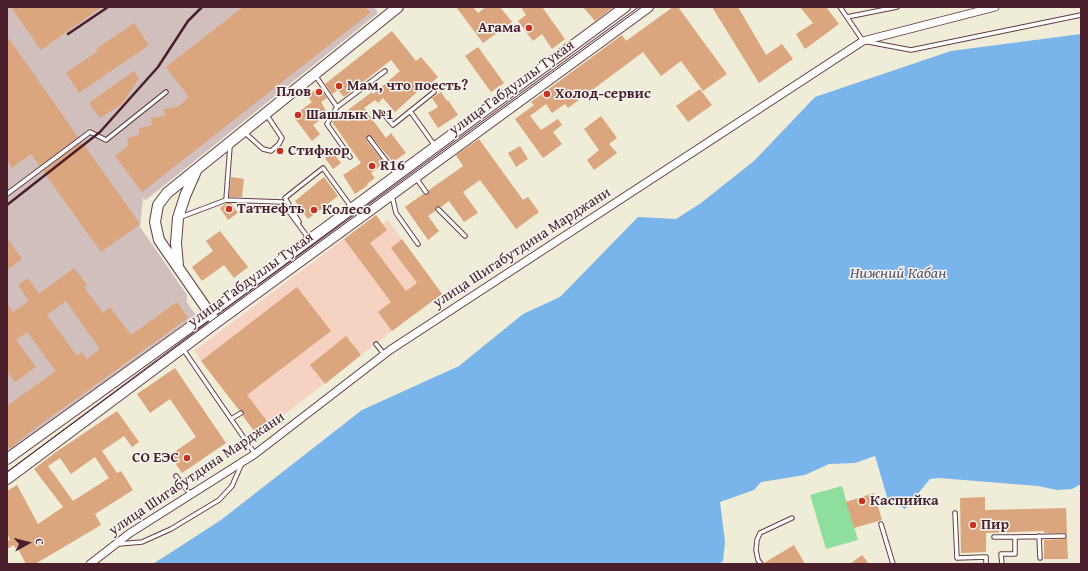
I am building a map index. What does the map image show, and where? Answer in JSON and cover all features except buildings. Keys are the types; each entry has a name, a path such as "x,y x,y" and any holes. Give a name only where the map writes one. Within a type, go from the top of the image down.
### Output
{"main road":[{"path":"217,322 209,313 179,267 159,240 155,222 158,205 167,193 398,7"},
{"name":"улица Габдуллы Тукая","path":"7,459 209,313 308,237 352,208 625,7"},
{"name":"улица Габдуллы Тукая","path":"7,479 217,322 648,7"},
{"path":"179,267 176,243 178,218 196,170"}],"street":[{"name":"улица Шигабутдина Марджани","path":"90,564 130,534 255,454 384,354 863,41 971,10 995,7"}],"lane":[{"path":"840,7 863,41 911,50 1081,15"},
{"path":"847,17 897,7"},
{"path":"350,157 327,124 337,107 385,71"},
{"path":"315,74 337,107"},
{"path":"7,194 90,132 106,140 166,92"},
{"path":"382,112 393,125 434,92"},
{"path":"410,111 435,147"},
{"path":"243,132 263,150 271,151 279,144 282,138 266,113"},
{"path":"369,138 397,175"},
{"path":"226,200 230,142"},
{"path":"308,237 285,198 323,168 352,208"},
{"path":"416,177 426,192"},
{"path":"390,196 393,200 396,213 418,244"},
{"path":"178,218 226,200 282,202 308,237"},
{"path":"438,209 465,236"},
{"path":"376,344 384,354"},
{"path":"182,349 255,454"},
{"path":"231,419 240,413"},
{"path":"115,545 142,542 150,539 172,529 219,500 232,486 243,462"},
{"path":"176,476 191,495"},
{"path":"954,513 957,558 986,557 986,564"},
{"path":"761,564 758,560 756,550 757,540 760,533 792,518"},
{"path":"881,524 893,564"},
{"path":"1039,536 1040,558"},
{"path":"994,538 1064,536"},
{"path":"1002,564 1001,554 1015,554 1014,537"}],"shaded area":[{"path":"7,7 374,7 378,13 146,200 143,198 140,227 187,295 187,303 196,315 11,451 7,450"},
{"path":"388,220 442,294 258,435 194,351 344,239 383,224"}],"green space":[{"path":"842,486 858,540 826,549 810,495"}],"water":[{"name":"Нижний Кабан","path":"1081,34 1081,484 1072,489 1057,490 1038,486 939,478 930,479 905,509 888,500 875,456 855,463 829,464 805,475 761,482 754,490 720,502 725,542 723,561 719,564 153,564 221,520 362,410 459,366 523,314 560,297 638,217 676,219 701,203 754,161 815,97 951,51"}],"tram line":[{"path":"7,472 642,7"}],"railway":[{"path":"68,34 108,7"},
{"path":"7,205 100,132 158,67 188,21 202,7"}],"place":[{"name":"Агама","path":"529,28"},
{"name":"Мам, что поесть?","path":"339,86"},
{"name":"Плов","path":"319,92"},
{"name":"Холод-сервис","path":"547,94"},
{"name":"Шашлык №1","path":"298,115"},
{"name":"Стифкор","path":"280,151"},
{"name":"R16","path":"372,166"},
{"name":"Татнефть","path":"229,209"},
{"name":"Колесо","path":"314,210"},
{"name":"СО ЕЭС","path":"187,458"},
{"name":"Каспийка","path":"862,501"},
{"name":"Пир","path":"973,525"}]}
